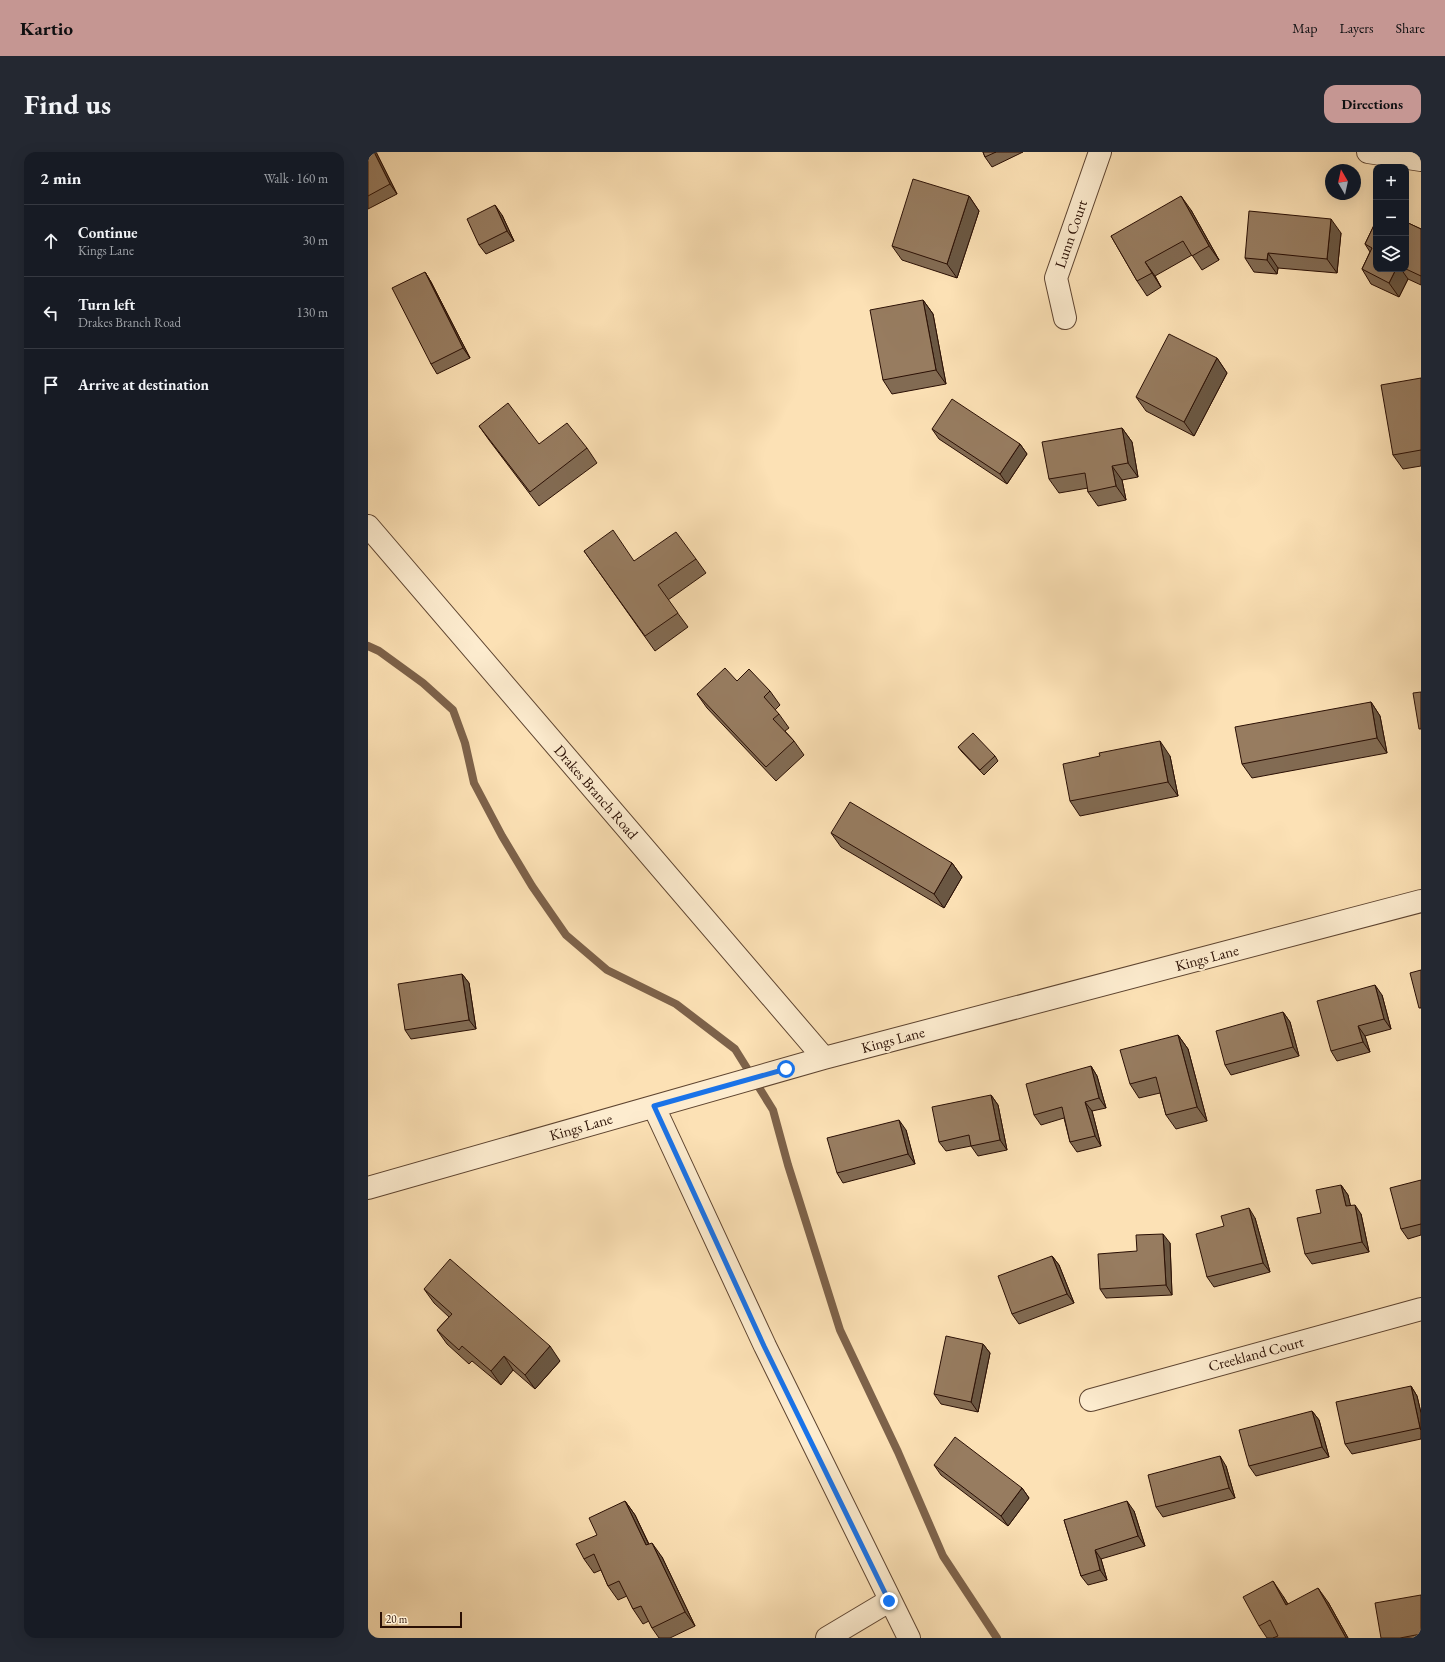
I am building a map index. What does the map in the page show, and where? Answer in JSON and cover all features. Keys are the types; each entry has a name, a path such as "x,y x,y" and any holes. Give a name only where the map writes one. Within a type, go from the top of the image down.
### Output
{"street":[{"name":"Lunn Court","path":"1065,318 1056,278 1100,152"},
{"path":"1368,152 1421,160"},
{"name":"Drakes Branch Road","path":"368,526 824,1058"},
{"name":"Kings Lane","path":"368,1188 824,1058 1421,901"},
{"path":"654,1106 764,1346 889,1601 909,1638"},
{"name":"Creekland Court","path":"1091,1400 1421,1308"},
{"path":"827,1638 889,1601"}],"building":[{"path":"368,152 374,152 390,184 368,196"},
{"path":"983,152 996,152 985,157"},
{"path":"913,179 969,196 947,264 892,246"},
{"path":"1181,196 1209,246 1192,256 1183,241 1145,262 1152,273 1137,281 1111,236"},
{"path":"495,205 507,231 479,245 467,219"},
{"path":"1249,211 1331,219 1327,259 1268,253 1267,260 1245,258"},
{"path":"1409,223 1421,229 1421,276 1409,270"},
{"path":"1373,227 1373,272 1394,272 1389,283 1362,269 1372,248 1365,244"},
{"path":"425,272 463,348 431,364 392,288"},
{"path":"923,300 936,370 883,380 870,310"},
{"path":"1169,334 1217,358 1184,422 1136,397"},
{"path":"1421,378 1421,450 1393,455 1381,385"},
{"path":"952,399 1020,444 1000,474 932,429"},
{"path":"508,403 539,444 567,423 587,448 530,492 479,426"},
{"path":"1122,428 1128,463 1112,466 1116,486 1088,492 1085,473 1049,479 1042,442"},
{"path":"613,530 634,561 676,532 696,559 658,585 678,613 645,636 584,551"},
{"path":"725,668 737,681 749,669 770,691 764,697 779,714 773,719 794,741 766,767 697,694"},
{"path":"1421,692 1421,729 1419,729 1413,693"},
{"path":"1371,702 1377,738 1242,764 1235,727"},
{"path":"973,733 995,756 980,770 958,747"},
{"path":"1160,741 1168,782 1070,801 1063,764 1100,756 1099,753"},
{"path":"850,802 952,863 934,894 831,833"},
{"path":"1421,970 1421,1008 1419,1008 1410,973"},
{"path":"462,974 469,1020 405,1030 398,984"},
{"path":"1375,985 1384,1019 1358,1026 1363,1042 1331,1051 1317,1001"},
{"path":"1283,1012 1293,1047 1225,1065 1216,1031"},
{"path":"1178,1035 1197,1107 1166,1115 1156,1077 1130,1084 1120,1050"},
{"path":"1091,1066 1099,1098 1085,1102 1095,1136 1070,1142 1062,1107 1034,1115 1026,1084"},
{"path":"991,1095 1000,1140 971,1146 969,1135 939,1142 932,1107"},
{"path":"899,1120 908,1154 837,1173 827,1138"},
{"path":"1421,1180 1421,1224 1401,1229 1390,1188"},
{"path":"1341,1185 1346,1206 1355,1205 1362,1242 1305,1254 1297,1218 1321,1213 1316,1190"},
{"path":"1249,1208 1263,1263 1207,1277 1196,1234 1224,1226 1221,1216"},
{"path":"1163,1234 1166,1285 1100,1289 1098,1254 1137,1251 1136,1235"},
{"path":"1052,1256 1067,1294 1012,1314 998,1276"},
{"path":"450,1259 550,1346 525,1375 504,1356 491,1371 462,1346 459,1350 437,1330 452,1314 424,1289"},
{"path":"946,1336 983,1344 971,1402 934,1394"},
{"path":"1411,1386 1420,1428 1345,1444 1336,1402"},
{"path":"1312,1411 1322,1447 1249,1466 1239,1430"},
{"path":"955,1437 1022,1488 1001,1516 934,1465"},
{"path":"1220,1456 1229,1488 1156,1507 1148,1475"},
{"path":"625,1501 646,1545 652,1543 685,1612 652,1628 641,1606 633,1609 619,1581 608,1586 594,1554 584,1559 576,1544 597,1535 589,1518"},
{"path":"1127,1501 1138,1536 1095,1550 1100,1570 1081,1576 1064,1520"},
{"path":"1273,1581 1286,1605 1318,1588 1346,1638 1273,1638 1278,1636 1270,1620 1259,1626 1243,1597"},
{"path":"1421,1595 1421,1634 1400,1638 1381,1638 1375,1603"}],"waterway":[{"path":"368,646 379,651 423,683 453,710 465,743 474,783 502,836 532,886 566,935 607,970 676,1004 735,1049 773,1110 788,1165 840,1330 898,1452 943,1556 997,1638"}],"route":[{"path":"786,1069 654,1106 764,1346 889,1601"}]}
